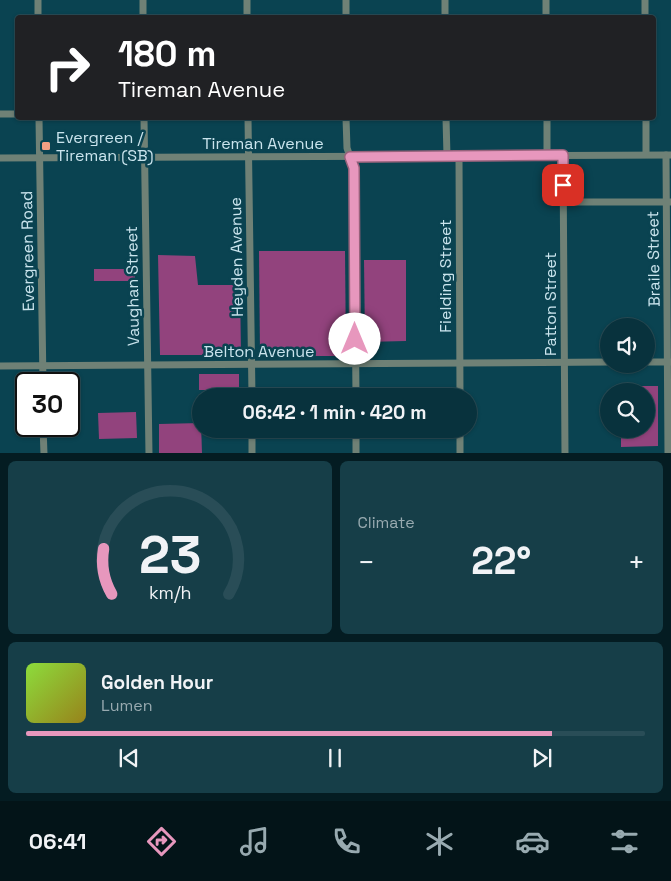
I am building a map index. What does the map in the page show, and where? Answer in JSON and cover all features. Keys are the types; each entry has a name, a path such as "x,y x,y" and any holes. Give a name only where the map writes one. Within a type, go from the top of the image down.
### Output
{"street":[{"path":"38,0 38,15"},
{"path":"143,0 143,15"},
{"path":"247,0 247,15"},
{"path":"346,0 346,15"},
{"path":"445,0 445,15"},
{"path":"546,0 546,15"},
{"path":"645,0 645,15"},
{"path":"0,114 15,114"},
{"name":"Evergreen Road","path":"39,120 42,372"},
{"name":"Vaughan Street","path":"144,120 148,453"},
{"name":"Heyden Avenue","path":"248,120 252,388"},
{"path":"346,120 347,148 354,168 356,388"},
{"path":"446,120 446,156"},
{"path":"547,120 547,155"},
{"path":"646,120 646,154"},
{"name":"Patton Street","path":"563,155 565,453"},
{"name":"Tireman Avenue","path":"0,158 668,155"},
{"name":"Braile Street","path":"668,155 670,362 668,453"},
{"name":"Fielding Street","path":"459,156 460,388"},
{"path":"563,202 669,202"},
{"name":"Belton Avenue","path":"0,366 600,362"},
{"path":"655,362 670,362"},
{"path":"43,437 44,453"},
{"path":"252,438 252,453"},
{"path":"356,438 356,453"},
{"path":"460,438 460,453"}],"shaded area":[{"path":"259,251 345,251 346,356 260,356"},
{"path":"158,255 195,256 198,285 240,285 241,355 160,355"},
{"path":"364,260 406,260 406,341 365,342"},
{"path":"94,269 135,269 135,281 94,281"},
{"path":"199,374 239,374 239,388 199,388"},
{"path":"655,386 658,386 658,446 621,447 621,438 655,438"},
{"path":"136,412 137,438 99,439 98,413"},
{"path":"192,423 192,438 202,438 202,453 159,453 159,424"}],"place":[{"name":"Evergreen / Tireman (SB)","path":"46,146"}],"route":[{"path":"355,339 354,168 350,157 563,155 563,185"}]}
